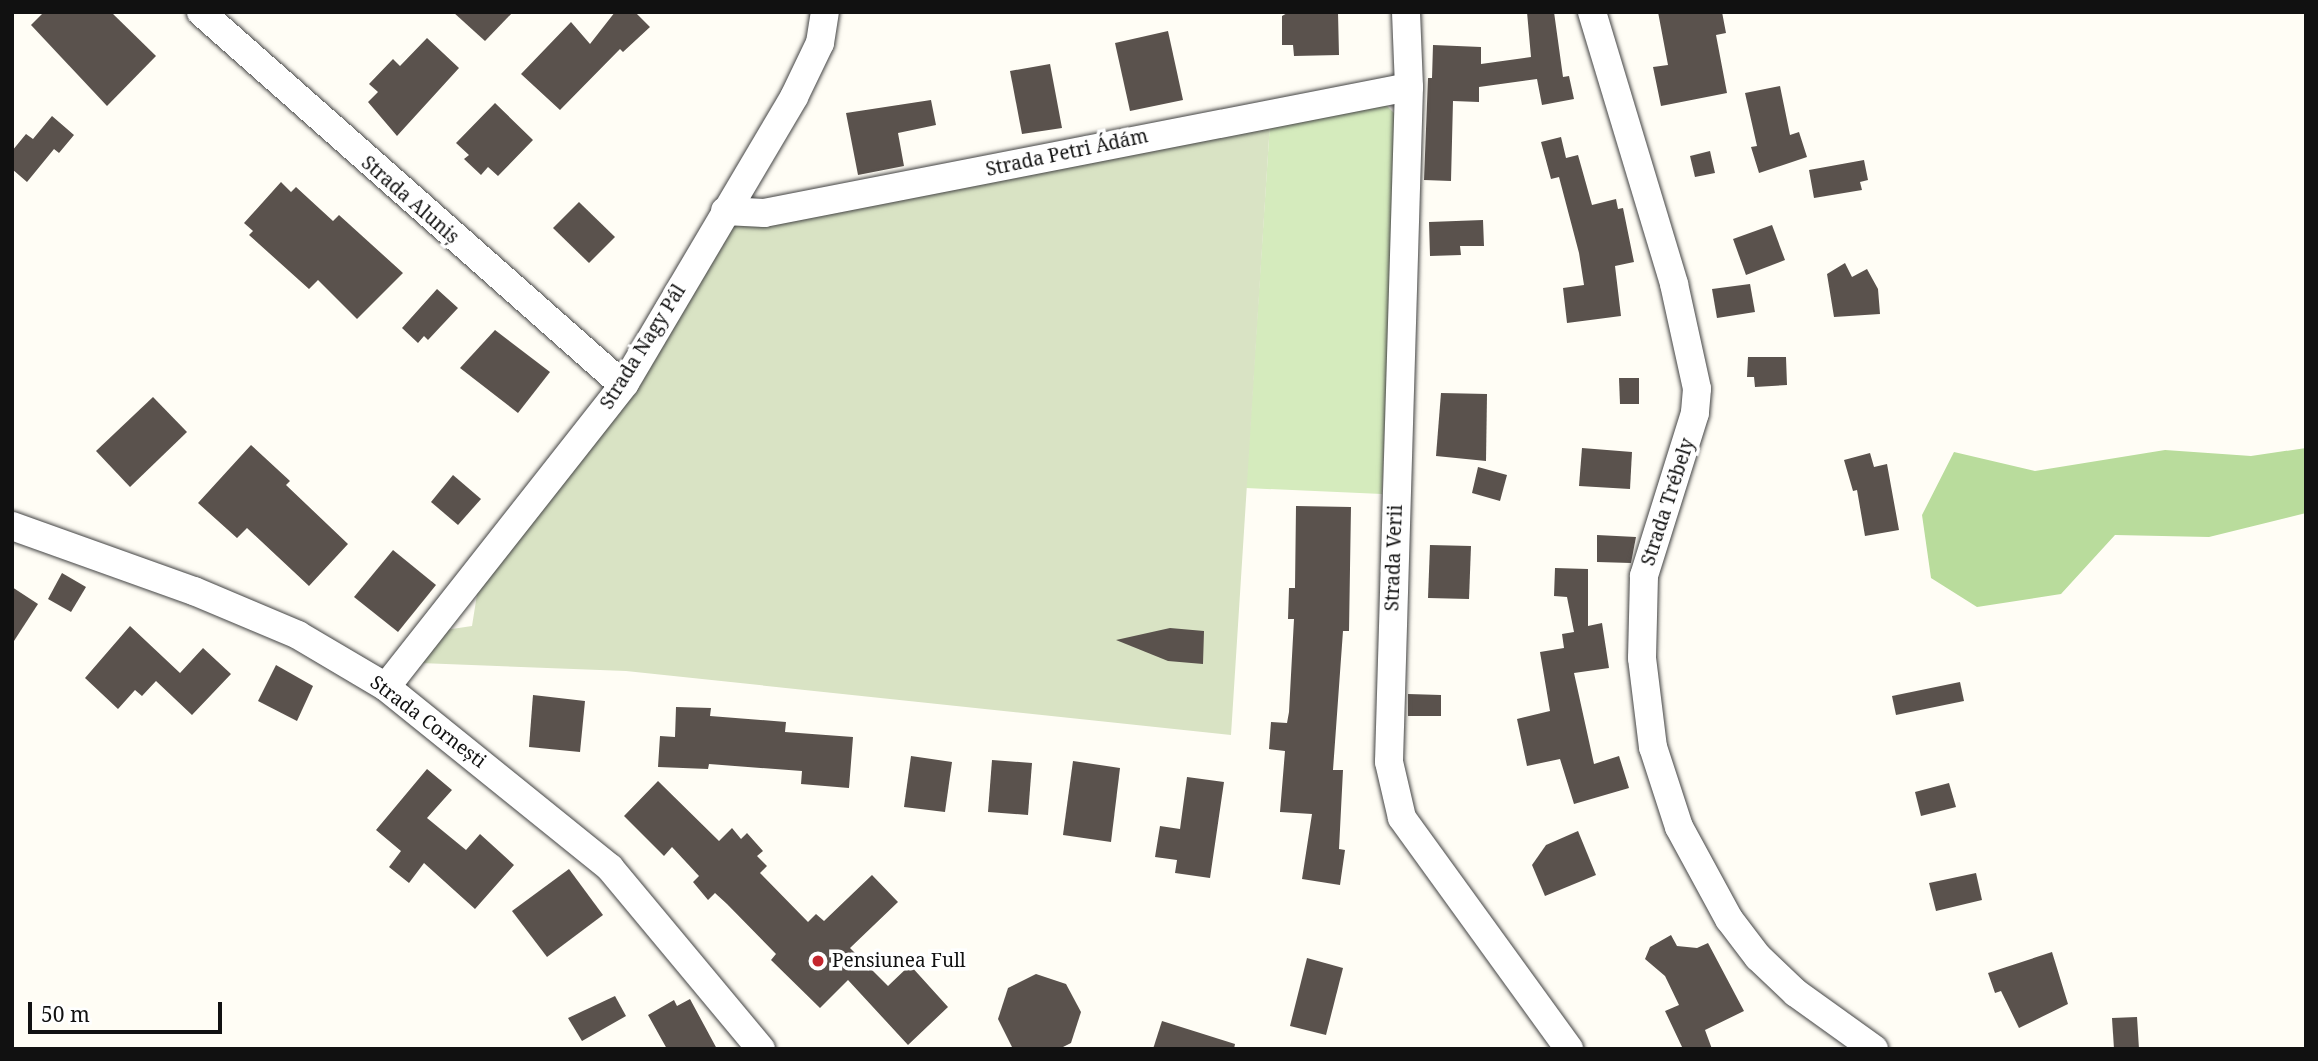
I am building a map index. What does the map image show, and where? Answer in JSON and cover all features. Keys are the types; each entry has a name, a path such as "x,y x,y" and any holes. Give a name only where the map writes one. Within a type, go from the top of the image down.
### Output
{"street":[{"name":"Strada Aluniș","path":"201,12 624,385"},
{"name":"Strada Nagy Pál","path":"386,687 624,385 794,97 820,43 825,12"},
{"name":"Strada Verii","path":"1406,12 1409,87 1389,750 1395,801 1412,834 1569,1049"},
{"name":"Strada Trébely","path":"1592,12 1674,284 1697,389 1695,414 1644,576 1642,657 1653,747 1679,827 1729,919 1796,993 1874,1049"},
{"name":"Strada Petri Ádám","path":"725,211 764,213 1409,87"},
{"name":"Strada Cornești","path":"12,526 194,591 298,635 386,687 610,868 766,1047"}],"green space":[{"path":"1383,102 1397,116 1382,494 1246,488 1270,123"},
{"path":"1270,123 1231,735 626,671 420,663 445,630 472,626 478,588 730,224"},
{"path":"2306,448 2306,513 2209,537 2115,535 2061,594 1977,607 1931,578 1922,515 1954,452 2035,471 2165,450 2251,456"}],"building":[{"path":"44,12 111,12 156,56 107,106 31,25"},
{"path":"453,12 513,12 485,41"},
{"path":"615,12 635,12 650,27 623,52 620,49 560,110 521,74 571,22 590,44"},
{"path":"1289,12 1338,12 1339,55 1294,56 1293,45 1282,45 1282,16"},
{"path":"1527,12 1554,12 1563,77 1569,76 1574,99 1542,105 1537,79 1479,87 1479,102 1453,101 1451,181 1424,180 1428,78 1432,78 1433,45 1481,47 1481,64 1531,57"},
{"path":"1658,12 1722,12 1726,33 1716,35 1727,93 1661,106 1653,67 1668,65"},
{"path":"1168,31 1183,100 1130,111 1115,43"},
{"path":"427,38 459,68 397,136 368,102 378,92 369,84 393,59 400,66"},
{"path":"1050,64 1062,128 1022,134 1010,71"},
{"path":"1780,86 1790,135 1799,132 1807,157 1759,173 1751,147 1757,146 1745,93"},
{"path":"931,100 936,125 898,133 904,166 858,175 846,113"},
{"path":"495,103 533,140 498,176 488,167 481,175 464,159 469,155 456,143"},
{"path":"52,116 74,135 59,153 54,149 27,182 12,169 12,151 26,134 33,139"},
{"path":"1561,137 1566,158 1578,155 1592,205 1616,199 1618,209 1623,208 1634,262 1615,266 1621,316 1567,323 1563,288 1584,285 1579,253 1559,177 1551,179 1541,142"},
{"path":"1710,151 1715,173 1695,177 1690,156"},
{"path":"1864,160 1868,180 1860,182 1862,190 1814,198 1809,170"},
{"path":"281,182 291,192 296,187 333,221 339,215 403,273 357,319 318,280 309,289 249,235 253,231 244,223"},
{"path":"579,202 615,237 589,263 553,228"},
{"path":"1483,220 1484,246 1460,246 1461,255 1430,256 1429,222"},
{"path":"1772,225 1785,260 1746,275 1733,239"},
{"path":"1845,263 1852,277 1867,269 1878,289 1880,314 1834,317 1827,274"},
{"path":"1750,284 1755,312 1717,318 1712,289"},
{"path":"437,289 458,308 428,340 424,336 418,343 402,328"},
{"path":"495,330 550,372 518,413 460,368"},
{"path":"1748,357 1786,357 1787,385 1755,387 1754,377 1747,377"},
{"path":"1619,378 1639,378 1639,404 1620,404"},
{"path":"1441,393 1487,394 1486,461 1436,456"},
{"path":"153,397 187,432 130,487 96,451"},
{"path":"251,445 290,481 286,485 348,544 309,586 247,528 237,538 198,503"},
{"path":"1582,448 1632,452 1630,489 1579,486"},
{"path":"1870,453 1874,467 1887,464 1899,530 1865,536 1857,490 1853,491 1844,460"},
{"path":"1478,467 1507,475 1500,501 1472,493"},
{"path":"453,475 481,499 458,525 431,502"},
{"path":"1296,506 1351,507 1349,631 1343,631 1333,770 1343,770 1339,849 1345,850 1340,885 1302,879 1312,814 1280,812 1285,751 1269,749 1271,722 1287,723 1289,712 1294,619 1288,619 1289,588 1295,588"},
{"path":"1597,535 1636,537 1631,563 1597,562"},
{"path":"1430,545 1471,546 1469,599 1428,598"},
{"path":"393,550 436,585 398,632 354,597"},
{"path":"1555,568 1588,569 1588,626 1602,623 1609,668 1574,673 1594,764 1619,756 1629,788 1574,804 1560,759 1527,766 1517,719 1550,711 1540,652 1564,648 1562,634 1574,632 1567,597 1554,596"},
{"path":"62,573 86,587 71,612 48,599"},
{"path":"12,587 38,604 12,644"},
{"path":"130,626 180,673 203,648 231,674 192,715 156,681 142,696 135,690 118,709 85,678"},
{"path":"1170,628 1204,631 1203,664 1168,661 1116,640"},
{"path":"276,665 313,686 297,721 258,701"},
{"path":"1960,682 1964,701 1896,715 1892,696"},
{"path":"1408,694 1441,695 1441,716 1408,716"},
{"path":"533,695 585,701 580,752 529,747"},
{"path":"676,707 711,708 710,716 786,722 785,732 853,737 849,788 801,784 802,771 709,764 708,769 658,767 660,736 675,737"},
{"path":"911,756 952,762 945,812 904,807"},
{"path":"992,760 1032,763 1028,815 988,812"},
{"path":"1073,761 1120,768 1111,842 1063,835"},
{"path":"427,769 452,790 427,818 466,850 480,834 514,865 475,909 424,863 409,883 389,867 401,851 376,830"},
{"path":"1187,777 1224,782 1210,878 1175,873 1177,860 1155,857 1160,826 1180,829"},
{"path":"658,781 719,841 732,828 741,839 747,833 763,851 757,856 767,866 760,873 808,922 816,914 824,921 872,875 898,902 850,948 888,986 910,965 948,1007 908,1045 848,980 820,1008 771,960 776,954 727,904 715,893 708,900 693,882 699,876 672,847 664,856 624,816"},
{"path":"1949,783 1956,807 1921,816 1915,792"},
{"path":"1578,831 1596,875 1545,896 1532,865 1546,845"},
{"path":"569,869 603,915 547,957 512,911"},
{"path":"1976,873 1982,900 1936,911 1929,883"},
{"path":"1671,935 1677,946 1697,948 1708,943 1744,1011 1705,1030 1712,1049 1683,1049 1665,1011 1679,1005 1665,976 1645,959 1650,947"},
{"path":"2052,952 2068,1004 2019,1028 2001,991 1995,993 1988,973"},
{"path":"1307,958 1343,968 1326,1035 1290,1026"},
{"path":"1036,974 1066,984 1081,1012 1071,1043 1059,1049 1013,1049 998,1019 1008,988"},
{"path":"615,996 626,1016 582,1041 568,1018"},
{"path":"690,999 717,1049 667,1049 648,1015 674,1000 677,1006"},
{"path":"2137,1017 2139,1049 2114,1049 2112,1018"},
{"path":"1162,1021 1235,1044 1234,1049 1153,1049"}],"place":[{"name":"Pensiunea Full","path":"818,961"}]}
